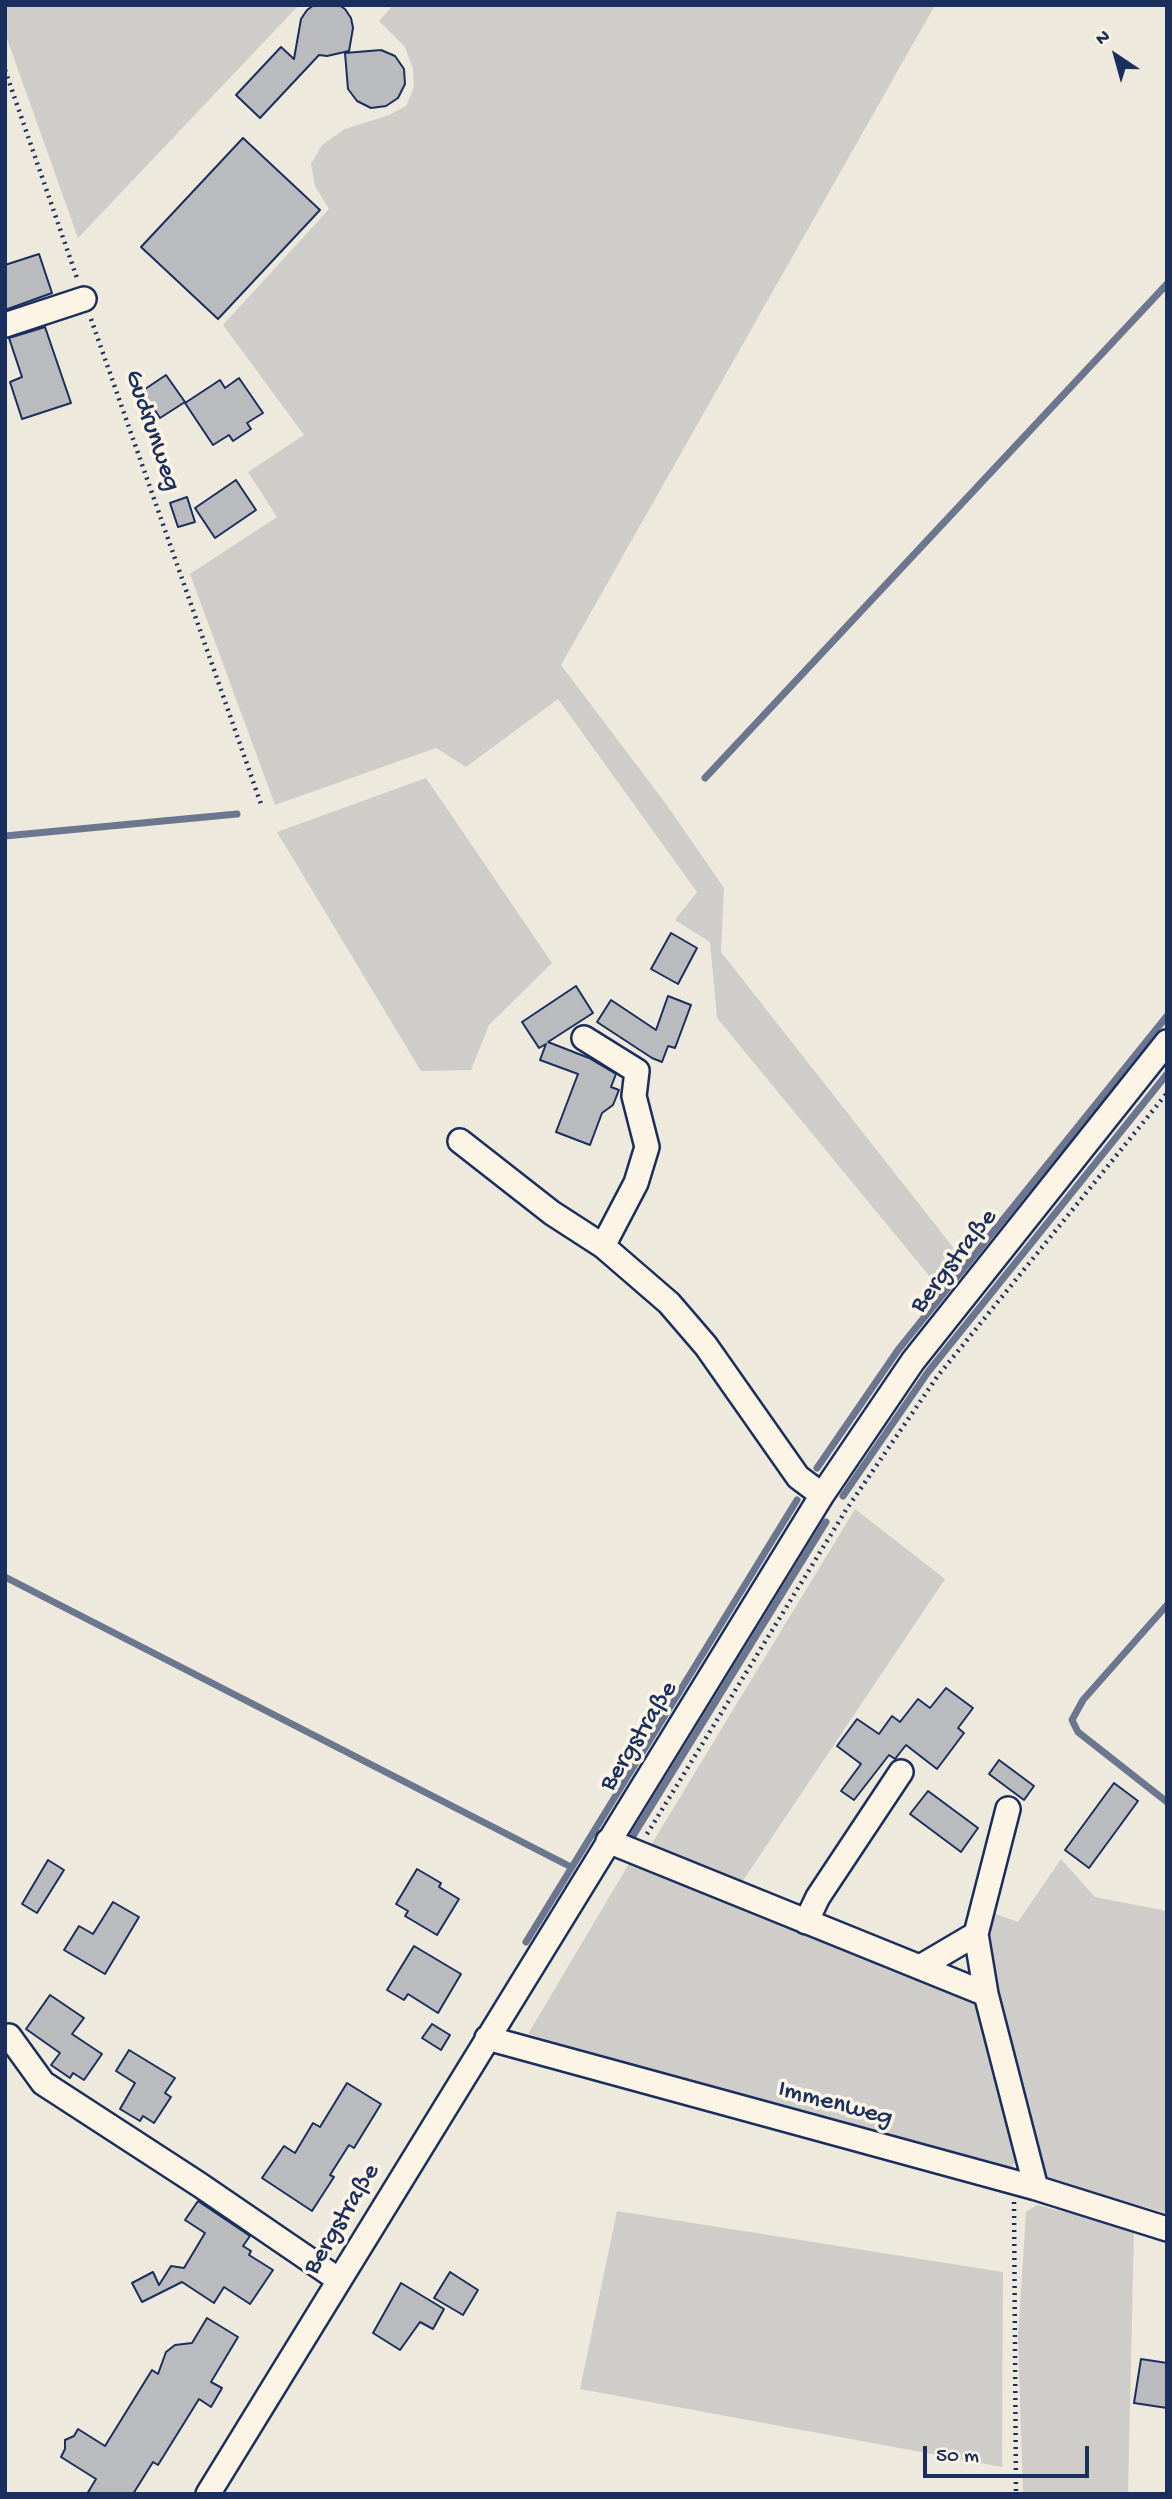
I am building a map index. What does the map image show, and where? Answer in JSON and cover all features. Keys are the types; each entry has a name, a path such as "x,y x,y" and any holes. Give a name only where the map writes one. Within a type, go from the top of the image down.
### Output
{"street":[{"path":"5,325 84,299"},
{"path":"584,1038 637,1070 634,1096 647,1147 636,1183 603,1246"},
{"name":"Bergstraße","path":"208,2494 822,1495 913,1361 1167,1042"},
{"path":"460,1141 552,1213 603,1246 669,1303 706,1346 798,1477 822,1495"},
{"path":"806,1922 818,1898 901,1772"},
{"path":"1008,1809 976,1934 986,1994 1027,2186"},
{"path":"608,1841 986,1994"},
{"path":"920,1968 976,1934"},
{"path":"9,2036 43,2083 339,2280"},
{"name":"Immenweg","path":"487,2038 1027,2186 1167,2229"}],"path":[{"name":"Gudrunweg","path":"5,70 261,804"},
{"path":"631,1851 643,1841 846,1510 937,1377 1167,1093"},
{"path":"1016,2494 1014,2204 1027,2186"}],"shaded area":[{"path":"5,5 299,5 78,238 5,33"},
{"path":"393,5 935,5 561,665 666,804 724,888 721,952 963,1260 940,1289 717,1018 710,942 675,920 697,892 558,699 466,767 436,748 275,805 190,574 277,517 248,472 304,435 223,325 329,209 315,186 311,164 322,145 345,129 389,115 406,106 414,87 413,69 405,47 379,21"},
{"path":"426,778 552,963 489,1025 471,1070 421,1071 277,832"},
{"path":"855,1509 945,1579 740,1885 651,1845"},
{"path":"1061,1859 1095,1897 1167,1911 1167,2213 1116,2199 1059,2189 1041,2174 986,1963 984,1929 993,1913 1018,1922"},
{"path":"630,1862 955,1989 970,1998 984,2012 1017,2161 1006,2172 528,2034"},
{"path":"1037,2205 1134,2229 1128,2494 1023,2494 1018,2337 1026,2212"},
{"path":"617,2211 1003,2272 1002,2467 580,2389"}],"building":[{"path":"314,5 339,5 345,9 353,28 349,51 319,55 260,118 236,95 281,47 294,59 301,19"},
{"path":"381,50 395,56 404,69 405,84 398,98 386,106 371,108 357,101 348,89 345,53"},
{"path":"243,138 320,210 218,319 141,247"},
{"path":"39,254 52,293 5,310 5,265"},
{"path":"45,327 71,403 22,419 10,382 22,377 9,338"},
{"path":"166,375 185,402 160,418 142,391"},
{"path":"239,378 263,413 247,423 251,429 233,441 229,435 213,445 185,403 220,380 225,388"},
{"path":"236,480 256,510 215,538 195,508"},
{"path":"187,497 195,522 178,527 170,503"},
{"path":"671,933 697,948 678,984 651,969"},
{"path":"576,986 593,1013 548,1042 589,1058 616,1074 611,1087 619,1090 613,1105 602,1113 590,1145 556,1132 578,1074 540,1060 546,1044 539,1048 522,1022"},
{"path":"668,996 691,1005 675,1048 668,1046 662,1062 597,1022 611,1000 656,1030"},
{"path":"946,1688 973,1708 958,1728 964,1733 937,1769 906,1745 895,1759 889,1755 854,1800 841,1791 861,1764 837,1746 857,1719 879,1734 892,1716 900,1722 918,1699 930,1708"},
{"path":"999,1760 1034,1786 1024,1800 989,1774"},
{"path":"1114,1783 1138,1801 1089,1868 1065,1850"},
{"path":"928,1791 978,1828 961,1852 910,1814"},
{"path":"48,1860 64,1870 37,1913 22,1904"},
{"path":"417,1869 441,1883 439,1887 459,1899 437,1935 405,1916 408,1911 396,1904"},
{"path":"113,1902 139,1917 105,1974 64,1950 79,1926 93,1934"},
{"path":"414,1946 461,1974 438,2013 408,1994 404,2000 387,1990"},
{"path":"50,1995 84,2018 72,2034 102,2054 84,2080 73,2073 70,2078 51,2065 60,2053 26,2029"},
{"path":"432,2024 450,2035 441,2050 422,2038"},
{"path":"129,2050 175,2078 165,2093 171,2097 154,2123 143,2116 140,2121 120,2109 135,2083 116,2071"},
{"path":"347,2083 381,2104 354,2148 349,2145 330,2175 334,2177 312,2211 262,2178 284,2146 295,2153 313,2123 320,2127"},
{"path":"198,2201 250,2236 243,2246 251,2251 249,2255 273,2270 250,2304 224,2287 214,2303 182,2282 142,2302 132,2283 153,2272 159,2285 171,2266 184,2268 205,2233 185,2220"},
{"path":"450,2272 478,2290 463,2315 434,2298"},
{"path":"401,2283 444,2309 433,2329 420,2322 400,2350 373,2333"},
{"path":"207,2318 238,2337 211,2382 222,2388 211,2407 199,2399 158,2465 153,2462 133,2494 87,2494 96,2479 61,2457 65,2440 74,2436 78,2429 105,2446 152,2370 158,2374 166,2352 175,2345 192,2343"},
{"path":"1141,2359 1167,2363 1167,2408 1134,2403"}],"waterway":[{"path":"705,778 1167,284"},
{"path":"5,836 237,814"},
{"path":"817,1468 898,1350 1167,1016"},
{"path":"843,1496 928,1372 1167,1074"},
{"path":"526,1942 797,1500"},
{"path":"633,1836 826,1522"},
{"path":"5,1577 571,1867"},
{"path":"1167,1605 1083,1700 1072,1720 1078,1732 1167,1802"}]}
